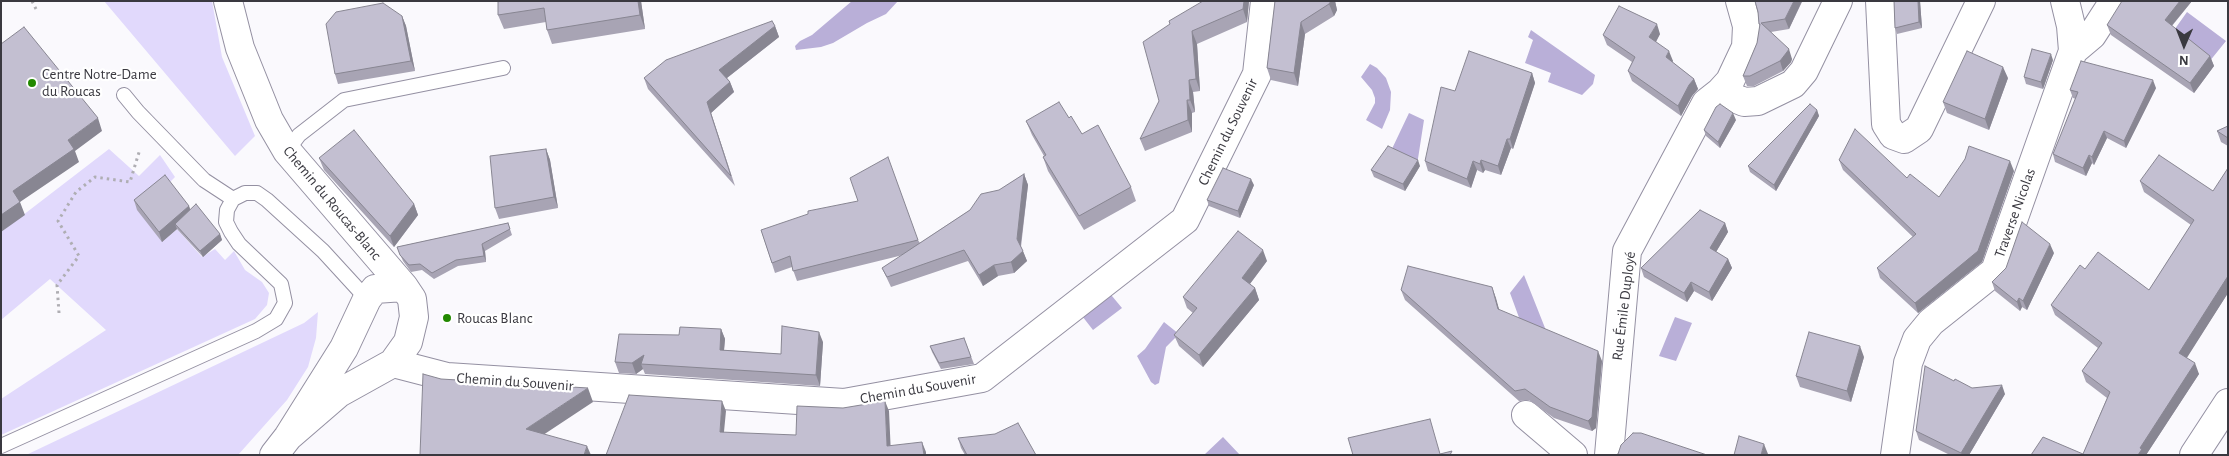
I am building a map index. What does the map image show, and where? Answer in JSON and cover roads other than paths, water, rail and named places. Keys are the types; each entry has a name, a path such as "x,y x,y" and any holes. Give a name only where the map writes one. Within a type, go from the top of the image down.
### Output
{"street":[{"name":"Chemin du Roucas-Blanc","path":"228,1 240,48 268,120 287,151 404,287 412,299 414,317 408,342 393,363 339,393 281,446"},
{"name":"Chemin du Souvenir","path":"393,363 446,377 844,403 982,378 1185,220 1257,74 1265,1"},
{"path":"1740,1 1747,26 1746,47 1730,81 1720,92 1744,102 1758,101 1793,84 1804,71 1838,1"},
{"path":"1880,1 1886,124 1893,135 1904,139 1919,129 1981,1"},
{"name":"Traverse Nicolas","path":"1895,455 1908,363 1917,339 1931,322 1994,271 2073,51 2071,26 2065,1"},
{"path":"2073,51 2092,35 2114,1"},
{"name":"Rue Émile Duployé","path":"1609,455 1627,251 1706,103 1720,92"},
{"path":"367,298 376,289 404,287"},
{"name":"Chemin du Roucas-Blanc","path":"281,446 344,348 367,298"},
{"path":"2194,455 2228,403"},
{"path":"1526,415 1573,455"}],"lane":[{"path":"287,151 299,135 344,100 503,68"},
{"path":"124,95 204,180 233,199"},
{"path":"1,446 256,331 276,319 285,303 280,284 239,244 230,232 226,222 227,210 233,199 245,193 257,193 267,200 323,251 367,298"}],"place":[{"name":"Centre Notre-Dame du Roucas","path":"32,83"},
{"name":"Roucas Blanc","path":"447,318"}]}
